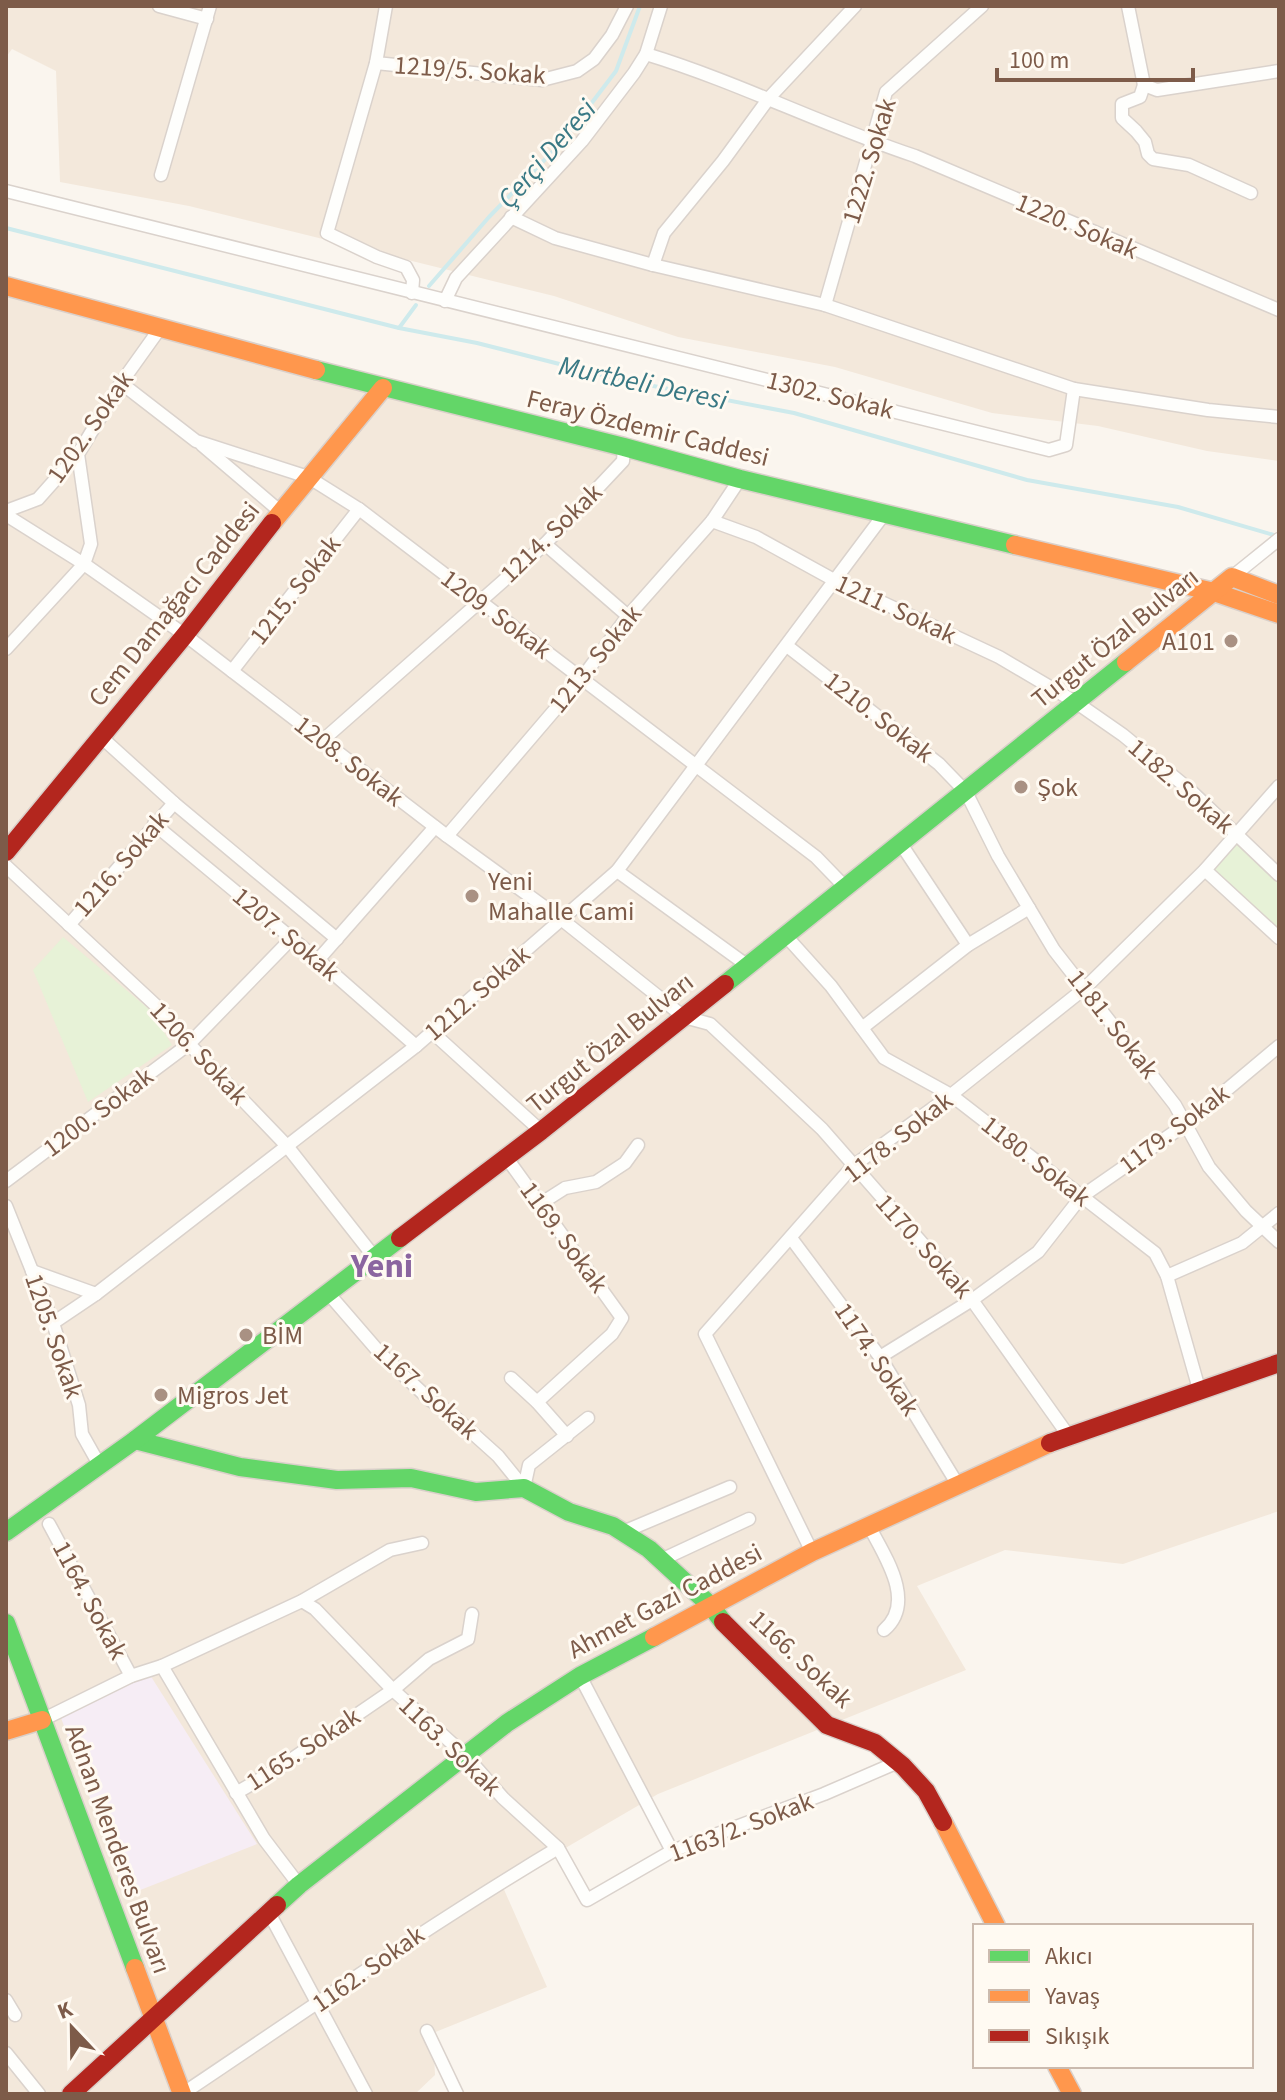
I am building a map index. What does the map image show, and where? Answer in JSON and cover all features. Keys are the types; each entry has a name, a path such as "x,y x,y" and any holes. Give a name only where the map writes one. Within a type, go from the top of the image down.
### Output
{"street":[{"path":"159,6 208,13 161,175"},
{"path":"386,6 376,63 327,233 406,267 413,280 412,293"},
{"name":"1219/5. Sokak","path":"376,63 542,80 577,71 594,59 612,35 627,6"},
{"path":"6,191 445,301 456,278 582,141 646,54 661,6"},
{"path":"653,265 664,233 769,98 855,6"},
{"name":"1222. Sokak","path":"825,305 874,143 886,92 982,6"},
{"path":"1128,6 1144,85 1140,97 1122,104 1122,118 1145,142 1153,159 1189,165 1251,193"},
{"name":"1220. Sokak","path":"646,54 699,70 874,143 915,156 1279,310"},
{"path":"1144,85 1157,90 1279,71"},
{"path":"511,217 555,238 653,265 825,305 1074,389 1208,410 1279,417"},
{"name":"Feray Özdemir Caddesi","path":"6,286 383,388 740,479 1214,592 1279,614"},
{"name":"1302. Sokak","path":"445,301 537,321 1049,450 1066,445 1074,389"},
{"name":"1202. Sokak","path":"6,513 38,499 78,454 121,383 161,327"},
{"name":"1209. Sokak","path":"121,383 196,441 308,477 359,509 816,857 846,888"},
{"name":"Cem Damağacı Caddesi","path":"6,852 383,388"},
{"path":"196,441 282,513"},
{"name":"1214. Sokak","path":"323,740 545,544 623,461 624,447"},
{"path":"6,649 84,564 91,544 78,454"},
{"name":"1213. Sokak","path":"447,836 582,678 628,616 712,521 740,479"},
{"name":"1215. Sokak","path":"232,671 359,509"},
{"name":"1208. Sokak","path":"6,513 185,635 435,827 561,919 684,1017"},
{"name":"1212. Sokak","path":"53,1323 96,1294 416,1046 617,871 885,513"},
{"name":"1211. Sokak","path":"712,521 756,537 834,580 999,657 1077,703"},
{"path":"1232,577 1279,539"},
{"path":"545,544 628,616"},
{"path":"1232,577 1279,595"},
{"name":"Turgut Özal Bulvarı","path":"6,1532 135,1440 541,1131 1232,577"},
{"name":"1210. Sokak","path":"787,646 939,764 966,792"},
{"name":"1182. Sokak","path":"1077,703 1168,771 1279,875"},
{"name":"1207. Sokak","path":"100,736 174,803 337,939"},
{"name":"1178. Sokak","path":"812,1552 705,1334 853,1166 951,1095 1085,988 1205,870 1279,786"},
{"name":"1181. Sokak","path":"966,792 998,856 1054,950 1175,1105 1209,1167 1246,1211 1279,1242"},
{"name":"1216. Sokak","path":"69,925 174,803"},
{"name":"1207. Sokak","path":"154,824 416,1046"},
{"path":"318,960 435,827"},
{"path":"901,844 968,945"},
{"name":"1206. Sokak","path":"6,866 139,988 287,1146 375,1258"},
{"path":"1205,870 1279,938"},
{"path":"617,871 748,966"},
{"path":"862,1028 968,945 1029,908"},
{"name":"1180. Sokak","path":"786,936 831,986 884,1058 951,1095 1155,1253 1167,1276 1199,1389"},
{"name":"1200. Sokak","path":"6,1181 189,1044 291,939"},
{"name":"1170. Sokak","path":"684,1017 710,1024 822,1129 972,1300 1068,1435"},
{"path":"432,1032 541,1131"},
{"name":"1179. Sokak","path":"880,1357 972,1300 1038,1252 1081,1197 1186,1124 1279,1046"},
{"path":"540,1204 565,1188 596,1182 625,1163 638,1145"},
{"name":"1169. Sokak","path":"506,1157 622,1318 612,1334 537,1402"},
{"name":"1205. Sokak","path":"6,1206 53,1323 79,1405 82,1434 100,1466"},
{"path":"1167,1276 1242,1243 1279,1213"},
{"name":"1174. Sokak","path":"791,1238 880,1357 958,1485"},
{"path":"32,1271 96,1294"},
{"name":"1167. Sokak","path":"328,1293 379,1352 430,1400 448,1411 498,1456 524,1488"},
{"name":"Ahmet Gazi Caddesi","path":"71,2094 299,1885 507,1723 580,1676 812,1552 1068,1435 1279,1363"},
{"path":"511,1378 567,1436"},
{"path":"135,1440 240,1467 337,1480 411,1478 476,1492 524,1488 529,1465 588,1418"},
{"path":"623,1532 730,1487"},
{"name":"1166. Sokak","path":"524,1488 569,1512 623,1532 661,1560 711,1606 725,1625 827,1725 875,1743 898,1762 926,1791 937,1809 995,1924"},
{"path":"661,1560 749,1519"},
{"name":"1164. Sokak","path":"49,1524 131,1676"},
{"path":"869,1526 890,1566 899,1599 897,1614 884,1630"},
{"path":"6,1731 42,1720 131,1676 162,1666 302,1601 390,1550 422,1543"},
{"name":"1163. Sokak","path":"302,1601 315,1609 393,1690 466,1756 503,1798 558,1848 587,1900"},
{"name":"1165. Sokak","path":"236,1793 276,1770 393,1690 429,1659 468,1639 472,1614"},
{"name":"Adnan Menderes Bulvarı","path":"6,1623 182,2094"},
{"name":"1164. Sokak","path":"162,1666 264,1839 299,1885"},
{"path":"580,1676 672,1851"},
{"name":"1163/2. Sokak","path":"587,1900 672,1851 824,1794 898,1762"},
{"name":"1162. Sokak","path":"182,2094 433,1924 558,1848"},
{"path":"268,1911 366,2094"},
{"path":"6,2000 15,2015"},
{"path":"427,2031 457,2094"},
{"path":"6,2053 39,2094"},
{"path":"1058,2068 1072,2094"}],"shaded area":[{"path":"6,6 1279,6 1279,461 1207,451 1098,426 992,413 835,367 678,337 554,296 189,206 60,182 56,71 12,49 6,57"},
{"path":"6,286 1279,614 1279,1511 1123,1564 1005,1550 917,1586 966,1670 658,1794 502,1885 547,1987 433,2033 435,2075 415,2094 6,2094"},
{"path":"150,1675 257,1844 125,1896 60,1715"}],"green space":[{"path":"1238,835 1279,875 1279,938 1205,870"},
{"path":"63,937 150,1010 172,1045 88,1102 33,970"}],"waterway":[{"name":"Çerçi Deresi","path":"429,286 489,217 562,142 616,71 640,6"},
{"name":"Murtbeli Deresi","path":"6,228 399,328 477,343 622,380 794,413 1027,480 1178,507 1277,536"},
{"name":"Çerçi Deresi","path":"399,328 416,305"}],"traffic: fast":[{"path":"316,370 740,479 1015,545"},
{"path":"725,984 1126,662"},
{"path":"6,1532 135,1440 400,1238"},
{"path":"135,1440 240,1467 337,1480 411,1478 476,1492 524,1488 569,1512 613,1526 649,1549 711,1606 723,1622"},
{"path":"6,1623 135,1968"},
{"path":"277,1905 507,1723 580,1676 654,1637"}],"traffic: slow":[{"path":"6,286 316,370"},
{"path":"272,523 383,388"},
{"path":"1015,545 1214,592 1279,614"},
{"path":"1126,662 1232,577 1279,595"},
{"path":"654,1637 812,1552 1050,1443"},
{"path":"6,1731 42,1720"},
{"path":"943,1822 995,1924"},
{"path":"135,1968 182,2094"},
{"path":"1058,2068 1072,2094"}],"traffic: jam":[{"path":"6,852 185,635 272,523"},
{"path":"400,1238 541,1131 725,984"},
{"path":"1050,1443 1279,1363"},
{"path":"723,1622 827,1725 875,1743 903,1766 926,1791 943,1822"},
{"path":"71,2094 277,1905"}],"place":[{"name":"A101","path":"1231,641"},
{"name":"Şok","path":"1021,787"},
{"name":"Yeni Mahalle Cami","path":"472,896"},
{"name":"BİM","path":"246,1335"},
{"name":"Migros Jet","path":"161,1395"}],"district":[{"name":"Yeni","path":"382,1266"}]}
